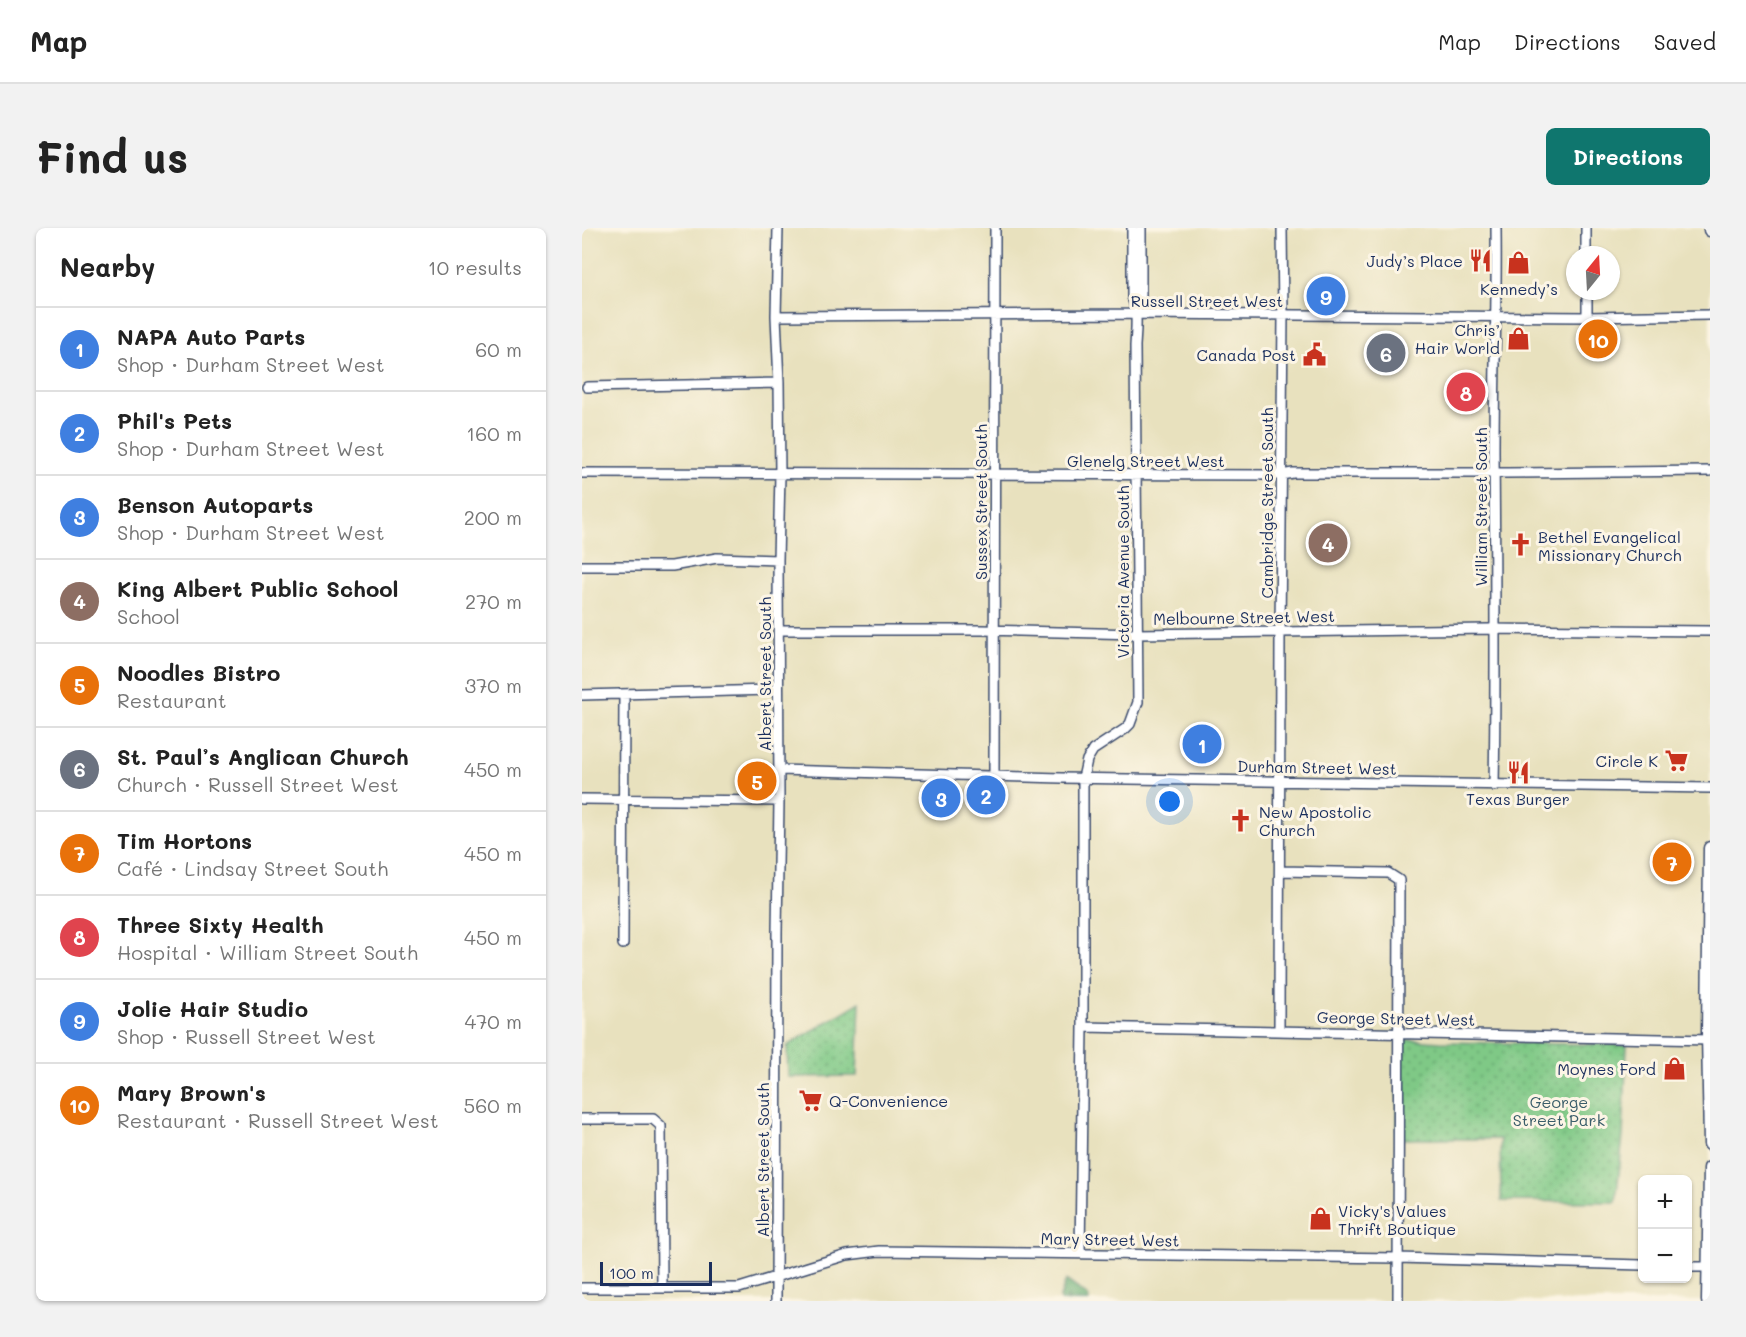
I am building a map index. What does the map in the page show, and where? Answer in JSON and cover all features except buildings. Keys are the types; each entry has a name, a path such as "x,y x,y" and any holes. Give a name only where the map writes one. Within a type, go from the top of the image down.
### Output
{"main road":[{"path":"1710,848 1710,1144"},
{"path":"1708,1301 1710,1168"}],"street":[{"name":"Albert Street South","path":"776,1301 780,474 776,316 778,228"},
{"name":"Sussex Street South","path":"994,775 996,228"},
{"name":"Victoria Avenue South","path":"1080,1253 1083,778 1087,760 1093,750 1125,729 1133,718 1138,702 1136,311 1132,297 1132,228"},
{"name":"Victoria Avenue South","path":"1136,311 1141,298 1141,228"},
{"name":"Cambridge Street South","path":"1279,1031 1282,228"},
{"name":"William Street South","path":"1494,786 1496,228"},
{"path":"1586,228 1586,246"},
{"path":"1587,300 1587,317"},
{"name":"Russell Street West","path":"776,316 995,315 1136,311 1283,315 1587,317 1710,315"},
{"path":"587,387 779,383"},
{"name":"Glenelg Street West","path":"582,473 1281,475 1293,473 1710,471"},
{"path":"582,566 672,566 717,558 778,560"},
{"name":"Melbourne Street West","path":"779,630 994,630 1137,634 1496,629 1710,631"},
{"path":"582,695 778,689"},
{"path":"623,944 624,694"},
{"name":"Durham Street West","path":"779,770 1494,786 1710,788"},
{"path":"582,799 779,801"},
{"path":"1280,871 1388,873 1399,880 1398,1301"},
{"name":"George Street West","path":"1083,1027 1709,1040"},
{"path":"582,1119 653,1119 661,1126 662,1288"},
{"name":"Mary Street West","path":"582,1288 739,1288 847,1255 879,1251 1398,1258 1638,1265"},
{"path":"1692,1267 1709,1267"}],"green space":[{"path":"860,1002 857,1076 788,1077 787,1046"},
{"name":"George Street Park","path":"1399,1039 1440,1042 1627,1045 1623,1135 1616,1202 1501,1201 1500,1139 1397,1139"},
{"path":"1066,1280 1088,1296 1089,1301 1060,1301"}],"place":[{"name":"Judy’s Place","path":"1481,260"},
{"name":"Kennedy’s","path":"1519,263"},
{"name":"Jolie Hair Studio","path":"1326,296"},
{"name":"Chris’ Hair World","path":"1518,338"},
{"name":"Mary Brown's","path":"1598,339"},
{"name":"St. Paul’s Anglican Church","path":"1386,353"},
{"name":"Canada Post","path":"1314,354"},
{"name":"Three Sixty Health","path":"1466,392"},
{"name":"King Albert Public School","path":"1328,543"},
{"name":"Bethel Evangelical Missionary Church","path":"1520,545"},
{"name":"NAPA Auto Parts","path":"1202,744"},
{"name":"Circle K","path":"1676,760"},
{"name":"Texas Burger","path":"1518,773"},
{"name":"Noodles Bistro","path":"757,781"},
{"name":"Phil's Pets","path":"986,795"},
{"name":"Benson Autoparts","path":"941,798"},
{"name":"New Apostolic Church","path":"1241,820"},
{"name":"Tim Hortons","path":"1672,862"},
{"name":"Moynes Ford","path":"1674,1068"},
{"name":"Q-Convenience","path":"811,1100"},
{"name":"Vicky's Values Thrift Boutique","path":"1320,1219"}]}
